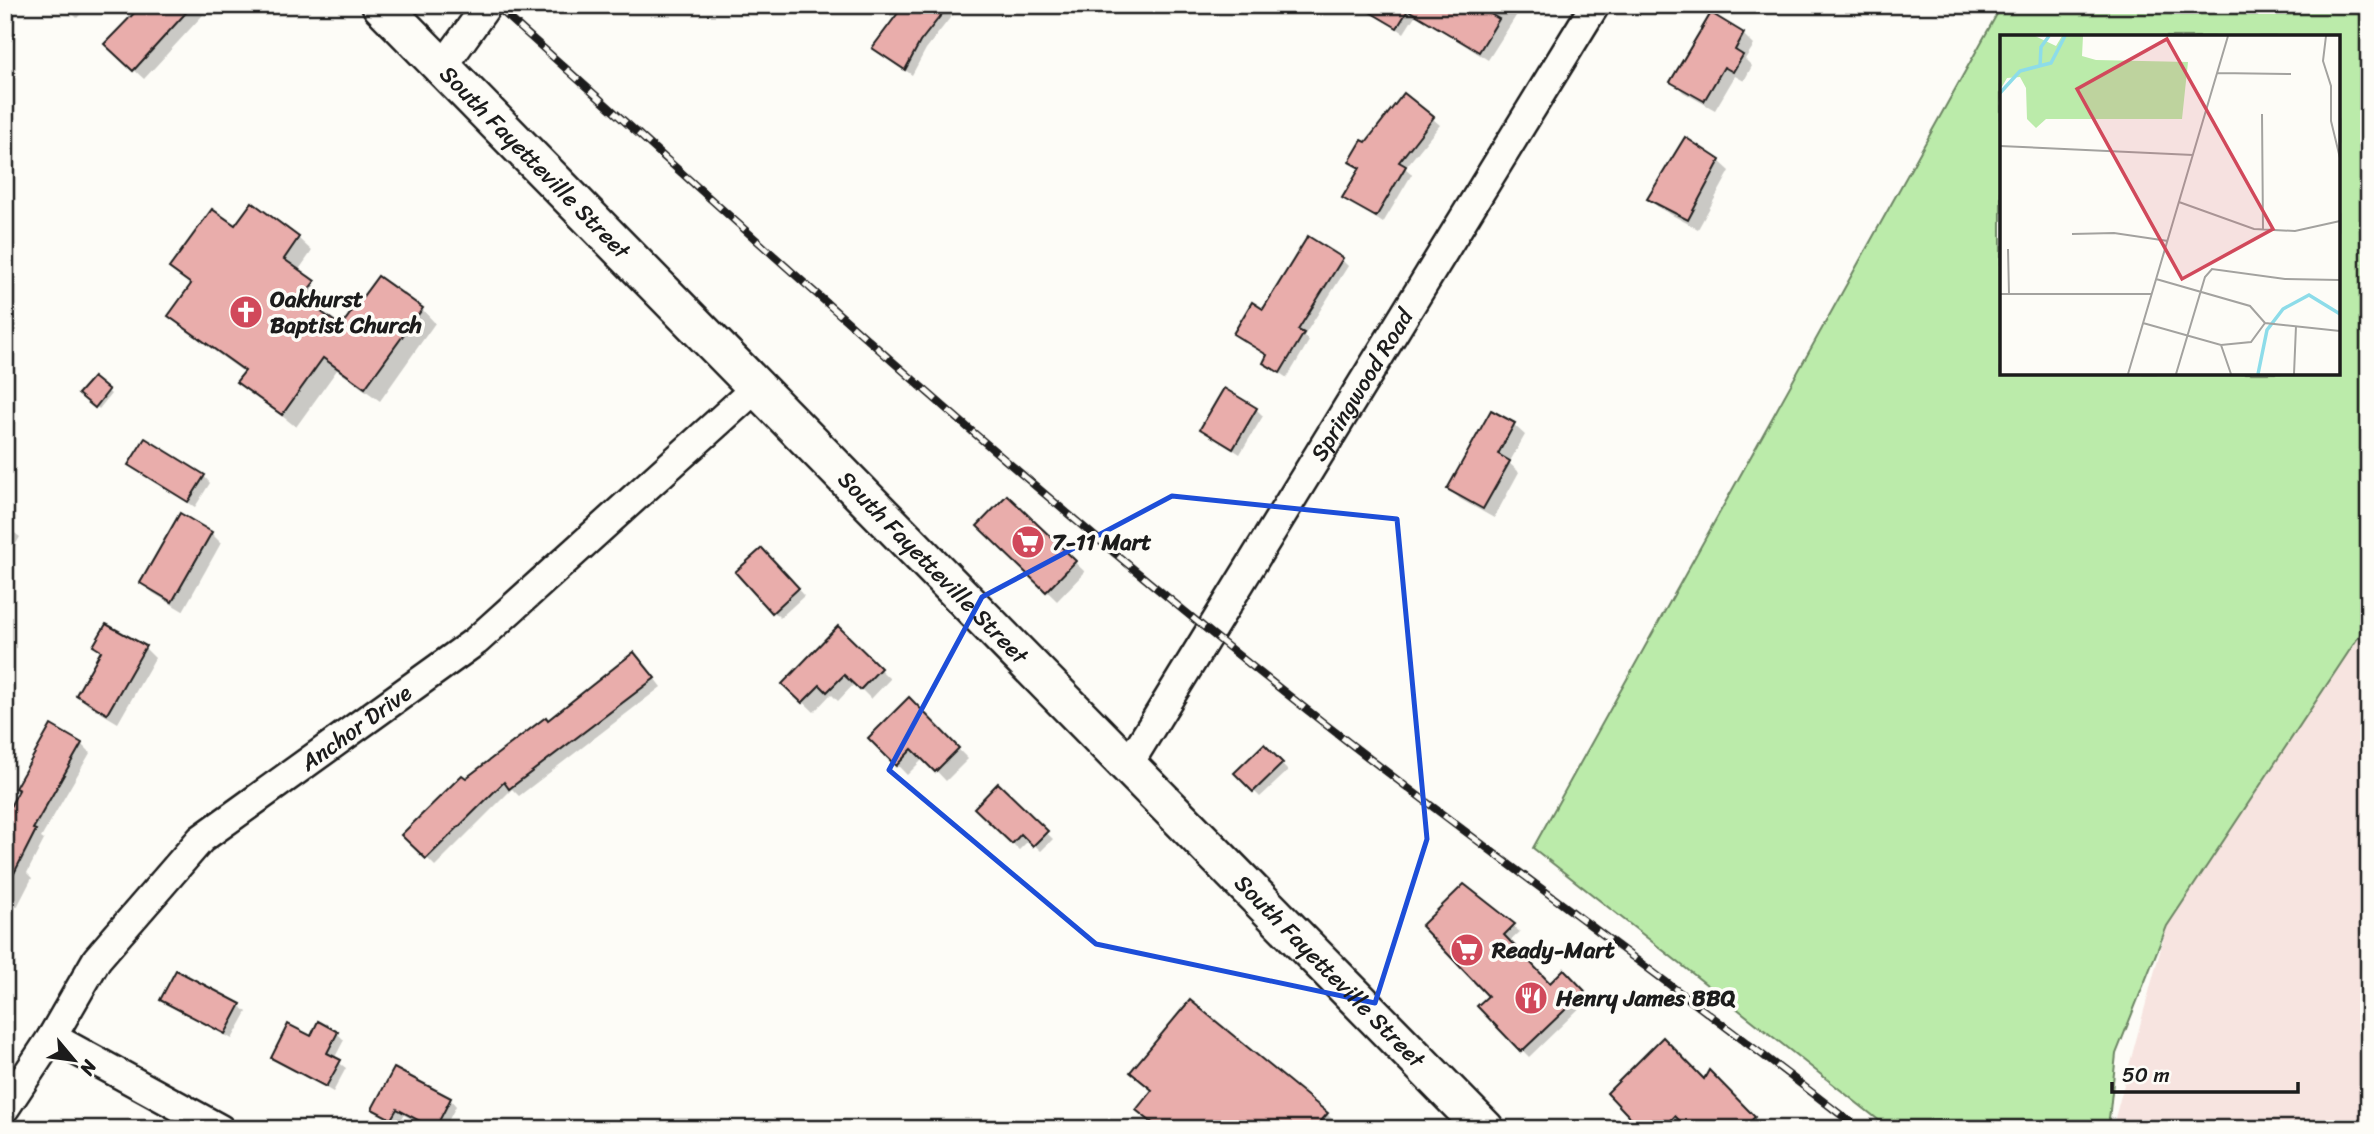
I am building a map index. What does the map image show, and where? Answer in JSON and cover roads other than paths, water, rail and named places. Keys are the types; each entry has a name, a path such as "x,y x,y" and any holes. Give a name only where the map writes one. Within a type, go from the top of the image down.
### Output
{"main road":[{"name":"South Fayetteville Street","path":"381,5 1485,1129"}],"street":[{"path":"442,68 487,5"},
{"name":"Springwood Road","path":"1128,765 1595,5"},
{"name":"Anchor Drive","path":"5,1108 52,1037 97,959 201,839 476,641 757,387"},
{"path":"52,1037 220,1129"}],"railway":[{"path":"495,5 938,401 1210,632 1370,759 1859,1129"}],"place":[{"name":"Oakhurst Baptist Church","path":"246,312"},
{"name":"7-11 Mart","path":"1028,542"},
{"name":"Ready-Mart","path":"1467,950"},
{"name":"Henry James BBQ","path":"1531,998"}]}
